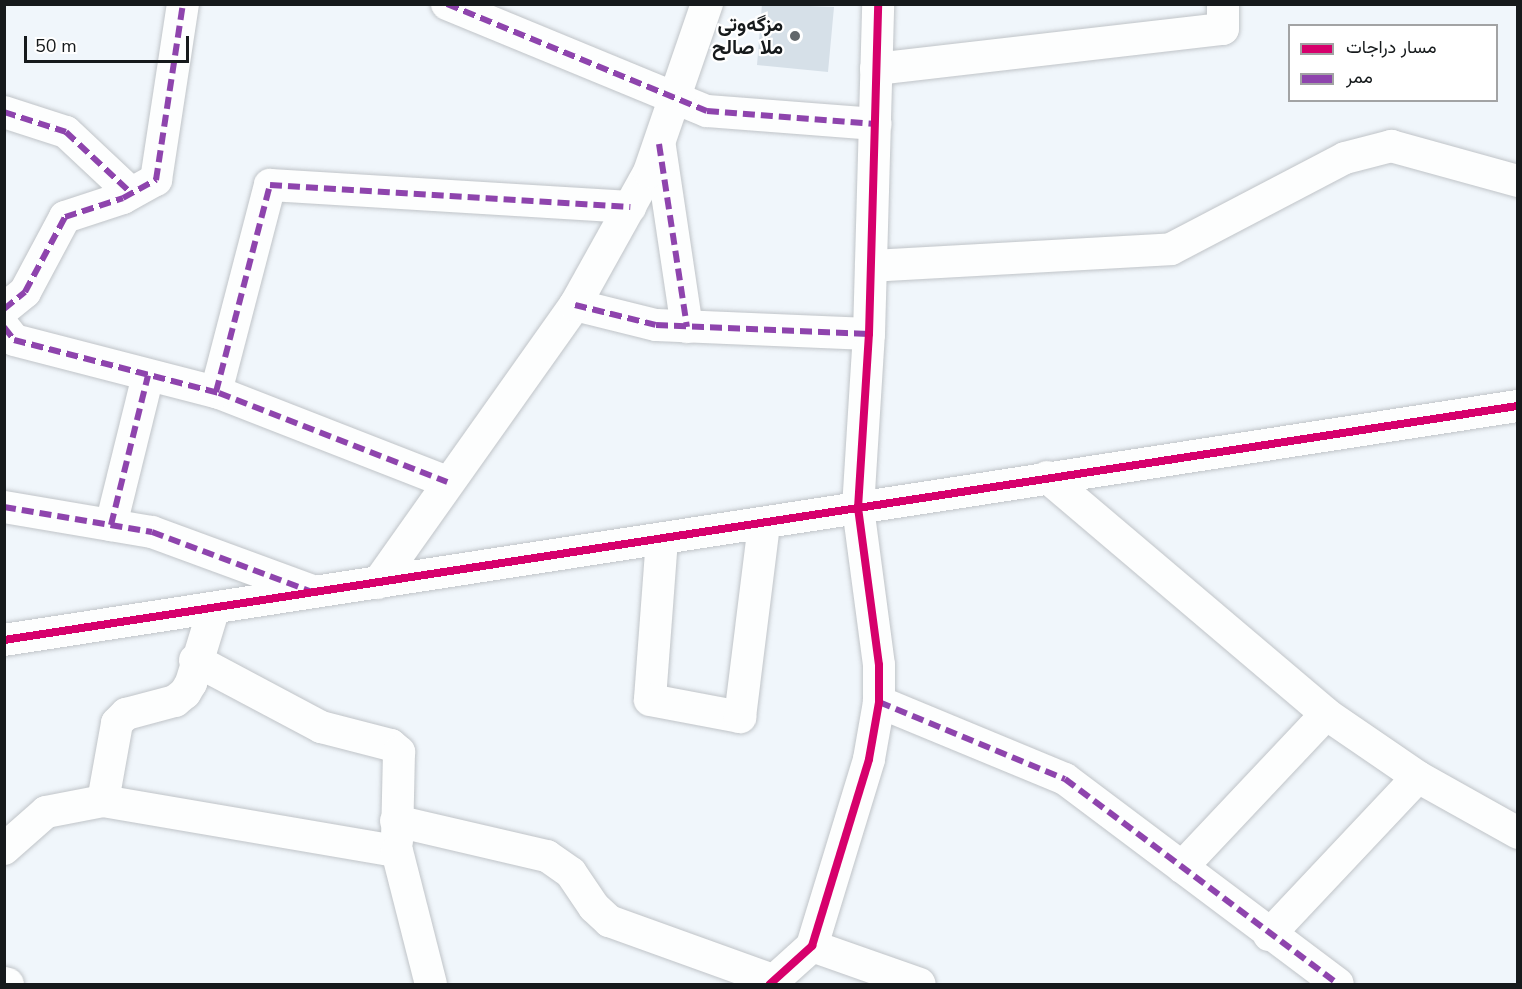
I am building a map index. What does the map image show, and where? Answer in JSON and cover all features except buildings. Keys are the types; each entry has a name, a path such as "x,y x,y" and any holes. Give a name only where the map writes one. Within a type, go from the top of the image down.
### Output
{"street":[{"path":"4,309 25,292 65,217 131,193 156,180 183,4"},
{"path":"447,4 707,111 875,124"},
{"path":"378,583 447,482 575,305 630,207 659,144 707,4"},
{"path":"6,842 46,812 103,801 397,836 547,856 571,873 594,907 609,921 773,982 812,946 869,759 879,702 879,665 858,508 869,334 878,4"},
{"path":"876,69 1223,29 1223,4"},
{"path":"4,112 66,132 131,193"},
{"path":"659,144 687,327"},
{"path":"871,266 1171,249 1345,158 1391,146 1518,181"},
{"path":"216,392 270,185 630,207"},
{"path":"575,305 656,326 869,334"},
{"path":"4,327 14,340 216,392 447,482"},
{"path":"111,525 148,375"},
{"path":"4,640 1518,406"},
{"path":"1047,477 1326,714 1418,777 1518,833"},
{"path":"4,507 152,532 315,593"},
{"path":"662,539 650,700 740,717 764,523"},
{"path":"103,801 117,723 126,714 175,701 191,683 195,660 214,608"},
{"path":"195,660 321,727 391,745 399,752 397,836 430,984"},
{"path":"879,702 1065,779 1269,935 1338,984"},
{"path":"1182,867 1326,714"},
{"path":"1269,935 1418,777"},
{"path":"812,946 864,974 920,984"}],"marked path":[{"path":"4,309 25,292 65,217 123,198 156,180 183,4"},
{"path":"447,4 707,111 875,124"},
{"path":"4,112 66,132 131,193"},
{"path":"659,144 687,327"},
{"path":"216,392 270,185 630,207"},
{"path":"575,305 656,325 869,334"},
{"path":"4,327 14,340 219,393 447,482"},
{"path":"111,525 148,375"},
{"path":"4,507 152,532 310,591"},
{"path":"879,702 1065,779 1338,984"}],"cycle path":[{"path":"770,984 812,946 869,759 879,702 879,665 858,508 869,334 878,4"},
{"path":"4,640 1518,406"}],"place":[{"name":"مزگه‌وتی ملا صالح","path":"795,36"}]}
